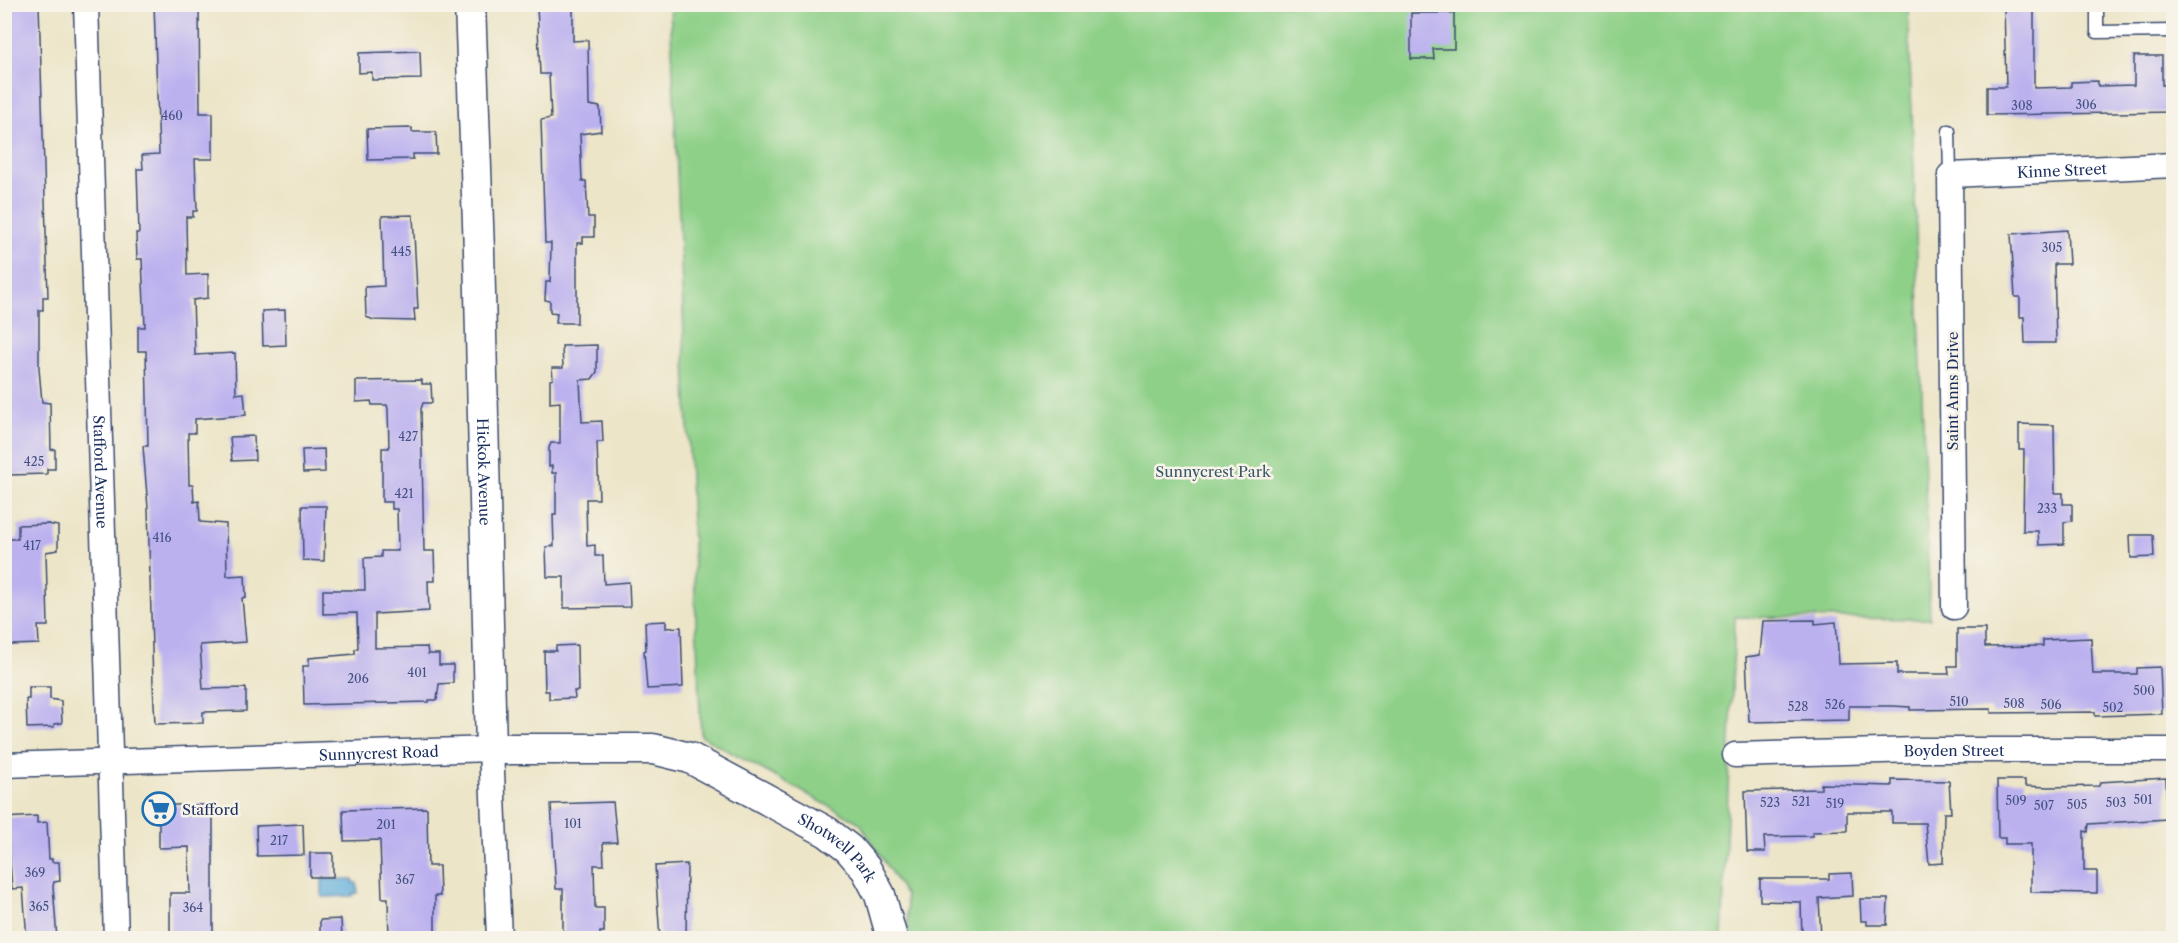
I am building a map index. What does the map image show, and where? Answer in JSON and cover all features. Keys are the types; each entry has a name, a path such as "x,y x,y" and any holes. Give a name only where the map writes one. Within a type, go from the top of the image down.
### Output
{"street":[{"name":"Stafford Avenue","path":"86,4 116,939"},
{"name":"Hickok Avenue","path":"470,4 479,251 491,749 499,939"},
{"name":"Kinne Street","path":"1950,175 2174,165"},
{"name":"Saint Anns Drive","path":"1950,175 1954,607"},
{"name":"Sunnycrest Road","path":"4,765 491,749 653,749 690,758 746,786"},
{"name":"Boyden Street","path":"1734,755 1918,750 2174,750"},
{"name":"Shotwell Park","path":"746,786 827,832 849,849 866,869 880,895 892,939"}],"lane":[{"path":"2097,4 2097,32 2174,31"},
{"path":"1949,131 1950,175"}],"green space":[{"name":"Sunnycrest Park","path":"670,5 1908,5 1930,619 1735,617 1722,938 909,938 906,896 860,823 701,736"}],"water":[{"path":"322,879 353,879 353,883 357,883 358,893 353,896 322,897"}],"building":[{"path":"4,4 39,4 48,297 43,297 43,310 39,310 39,369 42,402 50,403 51,450 55,449 55,469 47,469 47,474 9,475 8,429 5,429"},
{"path":"154,4 199,4 200,113 213,113 213,159 195,159 197,211 193,211 193,217 186,217 187,275 208,274 208,298 193,300 195,355 235,353 236,394 244,393 246,415 195,419 195,433 188,433 189,485 193,485 194,502 199,501 200,522 226,524 227,576 245,575 246,597 242,598 246,642 200,645 203,689 246,688 246,711 203,712 203,723 155,724 148,508 143,446 148,446 146,351 138,351 138,327 145,327 142,259 137,259 136,233 139,233 137,169 143,169 142,155 159,154"},
{"path":"537,4 573,4 573,41 588,40 589,105 600,107 601,131 580,134 582,181 586,181 588,217 594,217 594,237 583,237 583,243 577,243 577,323 556,323 557,313 550,312 550,301 545,300 546,282 550,282 551,243 545,243 541,120 551,118 549,74 540,74"},
{"path":"2004,4 2034,4 2034,88 2071,87 2071,82 2098,81 2098,86 2134,85 2134,56 2162,56 2162,85 2174,85 2174,112 1987,115 1987,87 2006,87"},
{"path":"1411,13 1454,13 1454,49 1433,49 1434,59 1411,59"},
{"path":"420,51 421,79 372,80 372,72 359,73 359,53"},
{"path":"412,128 412,132 436,132 437,154 413,154 413,159 368,160 367,129"},
{"path":"413,215 418,309 414,309 415,321 374,320 366,317 365,287 384,286 382,216"},
{"path":"2067,230 2069,264 2054,264 2056,343 2025,343 2024,317 2020,317 2020,297 2015,297 2011,234"},
{"path":"285,310 286,345 263,346 262,311"},
{"path":"597,345 597,372 592,379 580,380 582,422 602,421 603,442 597,442 599,499 586,499 587,546 595,545 595,556 603,556 604,584 629,582 630,607 564,608 564,577 547,577 546,547 554,546 553,515 556,515 556,473 552,473 552,466 549,467 549,448 551,443 560,443 560,402 550,403 550,380 553,379 552,368 563,368 562,346"},
{"path":"422,380 422,384 431,384 432,403 423,403 421,409 424,551 434,551 435,581 428,581 429,611 375,614 375,648 427,647 428,654 439,654 439,665 453,665 453,683 439,684 437,700 429,700 429,702 304,705 303,666 309,666 309,658 355,654 355,649 358,648 357,613 323,614 323,590 365,590 364,558 381,557 381,551 398,551 397,509 392,509 392,502 382,502 382,448 389,448 388,409 387,405 372,405 371,401 356,402 356,381"},
{"path":"2019,424 2054,425 2055,493 2063,493 2063,504 2072,504 2072,521 2064,522 2064,544 2039,545 2038,531 2023,531 2024,450 2019,450"},
{"path":"254,436 255,460 232,461 230,437"},
{"path":"324,449 325,472 303,473 302,450"},
{"path":"302,506 326,506 324,561 303,560"},
{"path":"18,525 58,526 58,550 46,552 48,626 38,626 39,644 11,645 7,539 18,539"},
{"path":"2130,535 2153,535 2154,557 2131,558"},
{"path":"1815,620 1815,624 1836,622 1839,664 1897,663 1897,674 1949,674 1948,666 1957,666 1957,629 1985,629 1985,647 2043,646 2043,640 2091,638 2093,674 2137,674 2137,668 2160,667 2162,714 2095,716 2095,712 1991,713 1991,709 1910,710 1910,707 1849,706 1849,720 1749,722 1746,657 1760,655 1763,621"},
{"path":"666,621 666,628 681,627 683,687 647,689 644,651 646,650 645,622"},
{"path":"577,645 578,691 574,691 575,698 549,699 549,691 545,691 544,651 556,651 556,646"},
{"path":"29,687 50,687 50,699 61,701 62,723 54,724 54,727 27,728 26,699 29,699"},
{"path":"2166,778 2167,819 2089,824 2088,832 2084,831 2084,871 2097,871 2097,893 2031,892 2031,844 2005,844 2005,838 1998,838 1997,780 2025,780 2025,786 2049,787 2099,786 2100,782"},
{"path":"1892,780 1949,781 1951,813 1944,813 1943,863 1929,864 1925,823 1892,823 1892,812 1847,812 1847,831 1812,832 1812,836 1764,837 1765,852 1747,852 1745,791 1821,789 1821,784 1892,786"},
{"path":"613,802 617,842 603,843 604,865 594,865 595,908 604,908 604,932 600,932 600,939 563,939 563,889 556,889 551,804"},
{"path":"159,805 213,805 213,939 170,939 170,893 190,893 189,847 159,848"},
{"path":"427,808 428,866 439,866 440,896 435,896 435,936 433,939 389,939 388,898 382,898 380,840 344,841 343,810"},
{"path":"37,816 37,823 47,822 49,859 52,859 52,862 59,862 60,881 54,882 53,886 57,939 27,939 23,888 12,889 9,847 4,847 4,818"},
{"path":"303,824 304,855 257,856 256,826"},
{"path":"310,853 333,853 333,877 310,877"},
{"path":"687,864 686,939 660,939 655,866"},
{"path":"1852,873 1853,896 1819,898 1821,939 1802,939 1801,902 1760,901 1760,879 1829,879 1829,874"},
{"path":"1860,899 1888,899 1887,925 1867,925 1867,921 1861,921"},
{"path":"341,919 342,939 320,939 320,920"}],"place":[{"name":"Stafford","path":"159,809"}]}
